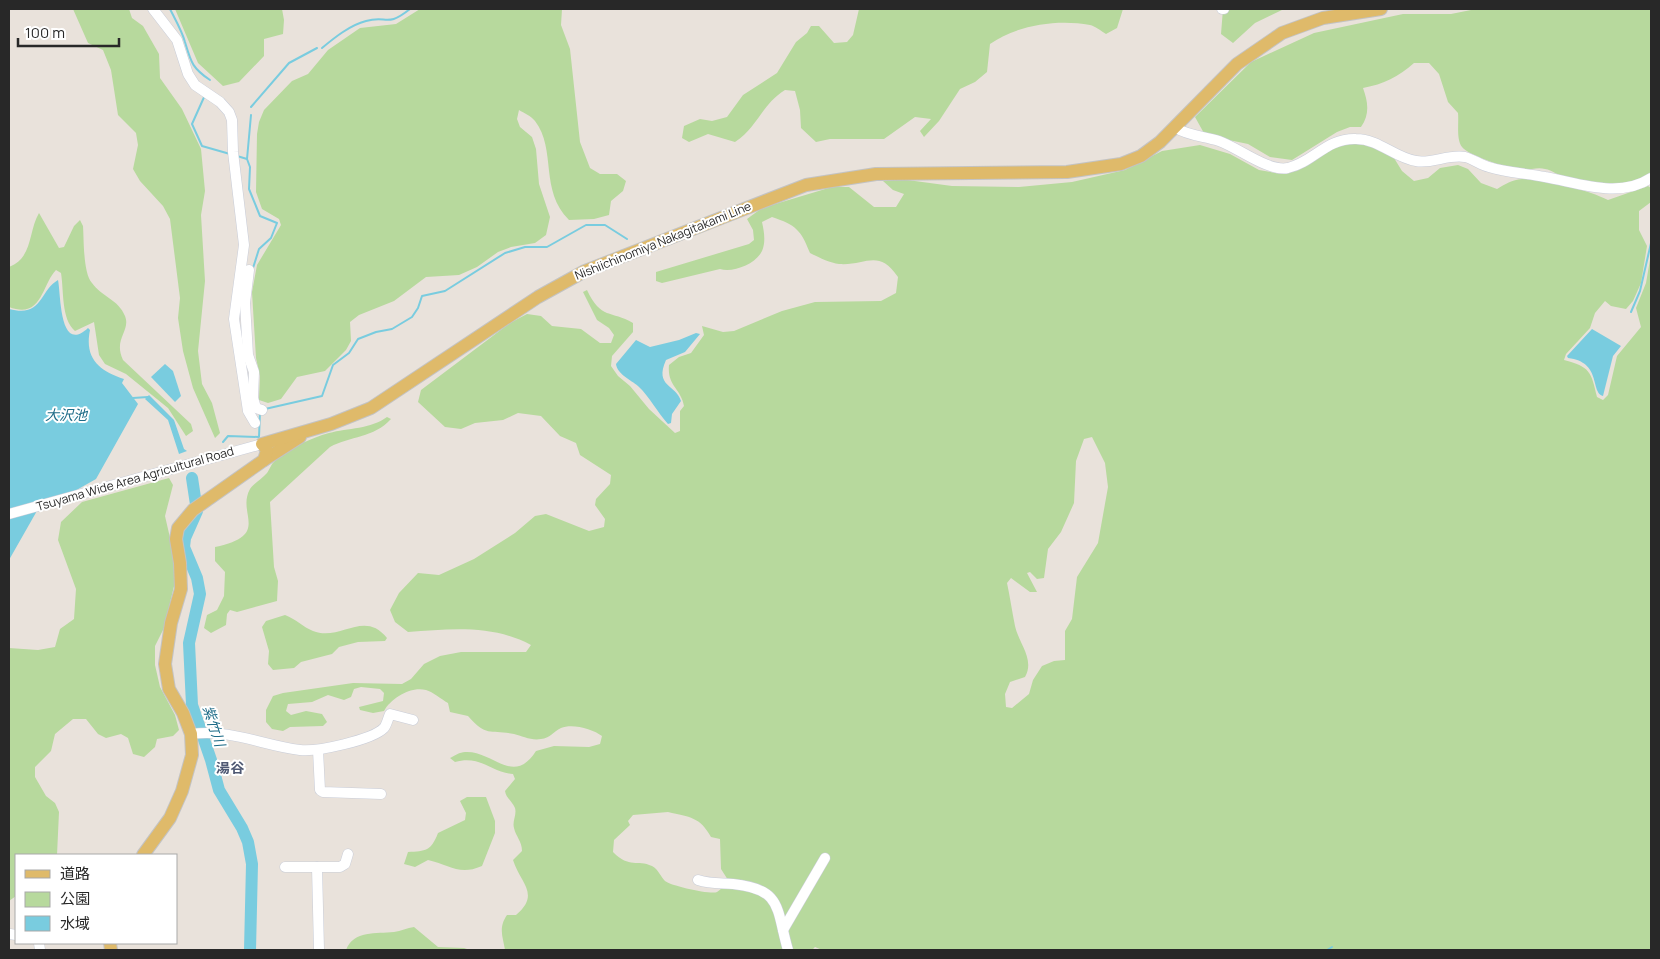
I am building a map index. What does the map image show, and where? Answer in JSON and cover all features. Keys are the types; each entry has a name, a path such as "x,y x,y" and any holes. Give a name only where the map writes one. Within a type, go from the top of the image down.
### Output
{"main road":[{"name":"Nishiichinomiya Nakagitakami Line","path":"262,444 308,431 371,408 538,297 586,271 806,185 876,174 1067,172 1098,169 1121,164 1141,156 1176,128 1221,79 1258,47 1282,33 1335,12 1381,9"},
{"path":"144,854 170,818 182,792 199,733 183,713 169,689 166,664 169,632 182,582 176,533 182,521 196,508 308,431"},
{"path":"262,444 267,450 264,460"}],"street":[{"path":"153,9 177,40 188,74 195,85 220,102 229,112 232,120 233,152 244,246 234,319 248,411 255,423"},
{"path":"1176,128 1185,134 1218,141 1243,151 1270,167 1278,169 1296,164 1340,140 1358,139 1371,141 1416,161 1452,156 1466,158 1488,167 1508,172 1544,177 1590,188 1621,188 1638,185 1651,178"},
{"path":"249,270 245,303 248,355 254,372 253,398 256,408 262,410"},
{"name":"Tsuyama Wide Area Agricultural Road","path":"9,514 262,444"},
{"path":"199,733 244,736 298,750 318,750 341,745 381,730 390,714 413,720"},
{"path":"318,750 320,790 323,792 381,794"},
{"path":"285,867 340,867 345,864 348,854"},
{"path":"783,930 825,858"},
{"path":"317,867 319,950"},
{"path":"698,880 760,889 774,900 788,950"}],"green space":[{"path":"73,9 129,9 132,18 143,26 159,54 160,78 182,109 201,149 205,191 201,215 205,281 198,351 202,384 212,403 220,433 215,438 193,388 183,351 178,318 180,298 170,219 163,206 140,181 133,169 138,145 136,133 118,115 111,70 103,50 88,43"},
{"path":"175,9 282,9 284,20 283,34 264,39 264,56 239,82 223,86 198,63"},
{"path":"420,9 562,9 561,25 570,49 580,142 590,168 600,174 617,174 626,181 623,191 611,201 609,215 594,219 569,220 554,196 542,132 533,119 519,110 517,119 520,127 532,137 536,149 539,184 550,217 546,235 535,243 511,247 498,252 477,267 459,275 426,277 394,301 359,315 350,322 351,341 346,350 325,371 297,377 281,399 268,403 259,400 260,376 256,358 252,292 257,265 281,225 279,219 262,209 256,192 259,122 264,110 292,81 308,74 328,50 360,28 396,24"},
{"path":"859,9 1123,9 1117,28 1106,34 1090,25 1051,23 1012,32 990,44 987,72 975,82 960,89 939,121 924,137 920,131 931,119 915,117 884,139 830,139 816,142 801,128 800,110 795,91 785,90 770,102 749,130 735,142 708,134 689,142 682,138 684,126 700,119 712,121 727,117 743,95 777,73 796,42 807,33 811,26 819,26 834,43 847,42 853,35"},
{"path":"1223,9 1284,9 1255,23 1233,43 1221,34"},
{"path":"1476,9 1651,9 1651,172 1633,182 1598,185 1576,181 1542,168 1522,170 1509,167 1490,162 1466,151 1460,144 1458,135 1458,113 1448,102 1439,74 1429,63 1414,63 1390,79 1363,88 1367,108 1366,117 1361,127 1350,127 1337,132 1292,160 1270,157 1248,144 1205,135 1195,117 1251,62 1314,33 1403,14 1451,14"},
{"path":"1354,143 1370,146 1394,158 1402,171 1414,181 1428,178 1440,168 1458,165 1468,169 1481,183 1497,189 1515,180 1542,180 1590,192 1608,200 1648,186 1651,188 1651,202 1639,211 1639,230 1647,246 1641,283 1633,301 1626,309 1611,306 1605,301 1595,313 1590,328 1566,354 1564,360 1579,365 1588,371 1597,397 1603,400 1608,395 1617,356 1641,327 1636,308 1646,283 1651,254 1651,950 822,950 815,947 812,950 505,950 502,932 504,920 507,915 516,915 523,908 528,894 513,860 522,851 522,848 515,831 515,808 505,791 515,779 513,774 505,773 479,762 464,760 455,762 450,758 463,752 475,753 511,767 519,766 527,761 536,751 554,746 589,747 600,744 602,736 588,729 576,726 561,728 547,737 538,739 485,730 474,723 468,716 450,712 448,703 431,692 420,689 402,694 391,702 384,711 373,713 360,710 359,707 383,701 384,693 380,689 361,687 354,689 351,697 344,700 328,695 312,702 288,704 286,711 291,715 306,711 322,714 327,722 323,726 290,727 283,731 272,729 266,722 266,710 273,696 283,693 353,683 402,684 411,679 424,664 440,656 461,652 526,652 531,645 516,638 486,631 455,629 408,632 395,622 390,610 399,593 418,573 439,575 474,559 515,533 535,516 546,514 589,531 604,527 605,519 595,505 596,499 610,484 611,475 580,455 576,443 560,436 541,416 518,413 503,420 475,423 461,429 445,427 418,402 421,390 510,323 527,314 541,316 552,326 581,329 600,343 611,343 614,335 609,328 597,320 583,292 587,290 597,306 602,310 633,323 633,332 612,356 611,366 649,409 675,433 680,431 680,411 684,406 670,378 669,365 679,357 691,353 704,335 702,326 723,332 734,331 782,311 815,302 881,301 896,293 898,277 884,263 871,260 839,264 824,260 810,253 797,229 772,217 762,222 763,248 759,256 750,263 731,270 720,269 662,283 656,281 656,272 749,244 754,240 753,230 747,219 762,208 832,187 849,187 874,207 896,207 904,194 893,190 883,181 900,179 952,186 1019,187 1072,182 1125,170 1162,151 1200,145 1230,154 1259,170 1281,174 1297,169 1332,148","holes":["1092,437 1105,463 1108,487 1098,543 1077,577 1072,619 1065,631 1065,660 1054,661 1042,666 1033,680 1029,694 1012,708 1006,707 1005,694 1010,682 1025,677 1028,670 1027,658 1015,626 1007,583 1011,578 1030,592 1037,592 1027,573 1030,572 1037,579 1044,578 1048,549 1061,532 1074,503 1076,461 1084,439","668,812 694,819 703,825 711,837 720,839 721,869 728,880 717,892 700,891 669,883 652,866 629,862 613,852 614,840 630,825 628,821 633,815"]},
{"path":"39,213 59,248 64,247 74,226 80,220 83,226 89,278 100,291 119,306 125,316 126,326 120,346 123,360 191,424 193,431 186,436 168,408 126,374 105,364 99,355 94,322 75,331 71,326 65,312 61,273 56,270 51,276 35,305 28,309 20,310 9,307 9,267 17,263 26,251"},
{"path":"387,417 391,419 377,430 330,447 270,502 274,567 278,581 277,601 237,612 230,610 227,614 226,625 211,633 204,628 207,615 217,610 224,596 225,572 215,561 215,547 232,542 243,536 247,530 249,523 247,498 250,489 267,473 275,461 300,444 329,433 374,424"},
{"path":"169,478 173,485 165,516 176,564 175,582 164,628 155,646 155,665 160,687 175,715 179,730 173,736 157,739 155,747 144,757 133,754 128,738 121,734 106,738 98,734 86,719 73,719 55,734 51,751 35,767 35,777 46,796 55,803 59,812 57,854 15,854 15,897 9,901 9,648 38,650 55,647 60,629 74,619 76,589 58,540 61,522 82,502"},
{"path":"285,615 313,631 333,633 361,626 370,626 387,638 385,641 358,642 339,647 332,654 301,662 294,668 273,670 268,664 269,651 262,627 266,621"},
{"path":"467,797 486,797 495,821 495,833 482,866 461,870 428,860 415,867 404,864 408,852 427,849 433,843 438,833 465,820 466,813 460,801"},
{"path":"414,927 438,947 470,950 346,950 354,939 360,936 394,932"}],"water":[{"name":"大沢池","path":"58,280 63,319 67,328 72,334 79,334 88,328 90,330 89,349 92,356 101,368 124,379 122,383 138,404 96,479 73,492 42,502 9,560 9,309 20,311 34,307 47,290"},
{"path":"1592,329 1621,346 1613,356 1603,396 1599,393 1591,371 1586,365 1567,356"},
{"path":"696,333 700,334 685,352 666,360 663,369 664,380 675,391 681,401 672,414 671,423 668,424 642,390 619,371 616,364 636,340 650,347 679,340"},
{"path":"165,364 173,371 181,396 175,402 151,377"},
{"path":"149,395 174,420 184,449 187,451 179,454 168,420 145,399"}],"waterway":[{"path":"170,9 193,64 199,72 210,80"},
{"path":"322,48 354,26 366,21 391,20 410,9"},
{"path":"251,107 289,63 317,48"},
{"path":"205,95 192,124 202,146 230,154"},
{"path":"251,115 247,159 250,167 249,189 260,216 277,223 271,238 259,249 253,268"},
{"path":"237,156 247,159"},
{"path":"265,409 322,396 333,365 349,353 358,339 376,332 392,329 412,317 418,308 422,296 445,291 505,253 525,247 547,247 586,225 605,225 627,239"},
{"path":"1631,312 1640,291 1651,243"},
{"path":"133,398 148,397"},
{"path":"223,442 228,436 259,437 260,412"},
{"name":"紫竹川","path":"192,478 197,511 185,538 184,547 197,578 200,594 189,643 192,705 219,790 242,828 248,842 252,864 250,950"},
{"path":"1327,950 1332,947"}],"district":[{"name":"湯谷","path":"230,768"}]}
